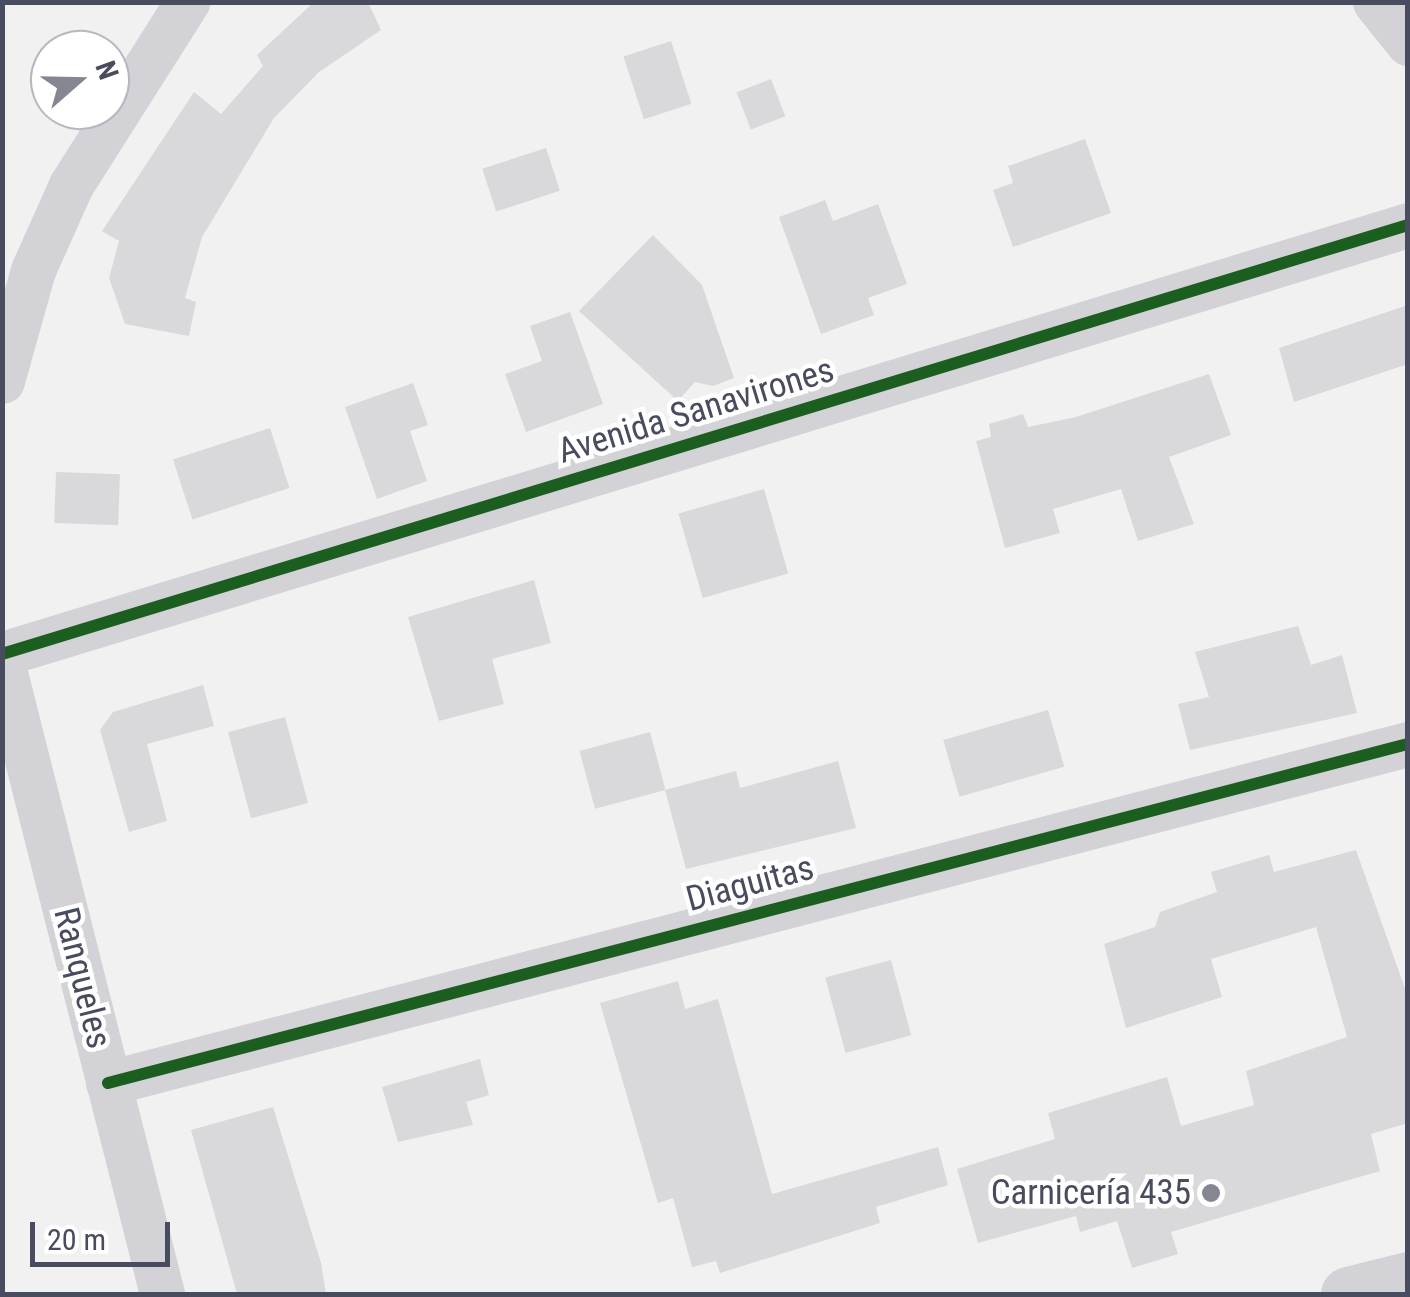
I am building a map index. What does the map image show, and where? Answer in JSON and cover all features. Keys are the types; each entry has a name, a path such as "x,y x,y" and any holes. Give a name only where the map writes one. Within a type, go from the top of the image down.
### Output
{"street":[{"path":"2,381 33,270 71,185 186,2"},
{"path":"1375,2 1408,43"},
{"name":"Avenida Sanavirones","path":"2,657 1408,225"},
{"name":"Ranqueles","path":"2,657 162,1294"},
{"name":"Diaguitas","path":"108,1083 1408,744"},
{"path":"1348,1294 1408,1279"}],"building":[{"path":"314,2 368,2 381,30 319,72 274,118 202,237 185,298 196,302 189,336 125,324 109,278 119,241 102,231 194,92 221,114 263,66 257,55"},
{"path":"671,41 691,104 644,119 623,56"},
{"path":"771,79 785,116 751,130 736,92"},
{"path":"1085,139 1111,213 1013,247 993,190 1013,183 1008,166"},
{"path":"546,148 560,191 496,212 482,169"},
{"path":"825,200 833,221 878,204 907,284 868,298 874,315 821,334 779,217"},
{"path":"653,235 702,285 734,378 713,386 695,382 678,401 579,311"},
{"path":"1408,305 1408,364 1294,402 1279,348"},
{"path":"570,312 603,404 526,432 505,374 542,361 530,326"},
{"path":"1209,374 1231,435 1169,457 1194,524 1138,541 1121,489 1053,509 1060,533 1005,548 976,441 991,437 989,424 1023,414 1028,427 1076,417"},
{"path":"413,383 428,425 410,431 427,481 377,499 345,407"},
{"path":"270,428 289,488 192,519 173,460"},
{"path":"56,472 120,474 118,525 54,523"},
{"path":"764,489 788,574 703,598 678,514"},
{"path":"534,580 551,643 492,659 504,704 439,721 408,617"},
{"path":"1298,626 1311,665 1342,655 1357,713 1190,750 1178,704 1209,697 1195,652"},
{"path":"203,685 214,726 147,744 167,821 129,832 100,730 113,712"},
{"path":"1048,710 1064,767 959,797 943,740"},
{"path":"285,717 308,803 251,818 228,732"},
{"path":"650,732 666,790 595,809 579,751"},
{"path":"838,761 856,828 686,869 665,790 736,771 740,788"},
{"path":"1356,850 1408,997 1408,1123 1371,1134 1380,1171 1171,1232 1178,1254 1132,1268 1117,1221 1080,1232 1076,1216 978,1243 957,1169 1055,1139 1048,1113 1167,1077 1181,1126 1254,1105 1246,1071 1347,1037 1316,927 1211,959 1222,997 1126,1028 1104,944 1155,927 1160,912 1217,892 1211,872 1269,855 1274,872"},
{"path":"891,960 911,1035 846,1053 825,978"},
{"path":"678,981 685,1009 718,999 772,1194 938,1147 948,1185 876,1207 880,1223 720,1273 716,1261 692,1267 673,1198 658,1203 600,1003"},
{"path":"480,1059 489,1095 466,1102 473,1125 398,1142 382,1087"},
{"path":"273,1107 321,1263 326,1294 237,1294 191,1130"}],"cycle path":[{"path":"2,654 1408,225"},
{"path":"108,1083 1408,744"}],"place":[{"name":"Carnicería 435","path":"1211,1193"}]}
